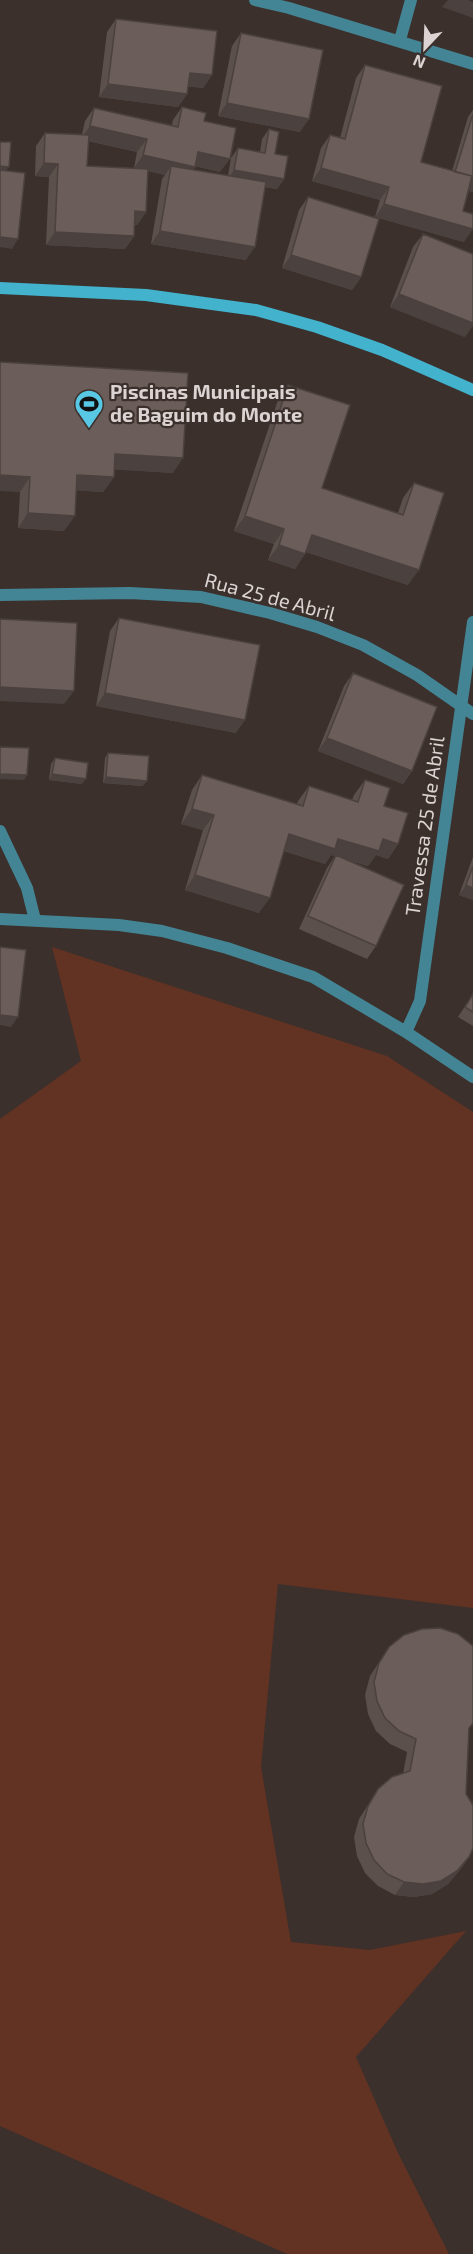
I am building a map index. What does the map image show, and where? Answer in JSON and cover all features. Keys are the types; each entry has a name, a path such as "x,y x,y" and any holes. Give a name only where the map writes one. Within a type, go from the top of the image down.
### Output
{"street":[{"path":"255,0 400,40 473,64"},
{"path":"400,40 411,0"},
{"path":"0,288 146,295 256,310 317,327 382,350 473,390"},
{"name":"Rua 25 de Abril","path":"0,595 130,592 201,597 258,611 318,627 363,645 417,675 473,714"},
{"name":"Travessa 25 de Abril","path":"406,1032 420,1001 473,622"},
{"path":"0,831 27,888 35,920"},
{"path":"0,919 119,925 162,931 227,948 313,977 406,1032 473,1077"}],"shaded area":[{"path":"52,947 387,1056 473,1112 473,1608 278,1584 261,1767 291,1942 370,1950 466,1931 356,2057 398,2153 449,2254 287,2254 0,2126 0,1119 81,1061"}],"building":[{"path":"116,19 217,31 212,75 190,73 187,94 108,84"},
{"path":"241,33 323,50 309,119 227,103"},
{"path":"365,65 442,86 421,162 472,176 463,211 473,214 473,229 384,204 389,187 321,168 330,135 345,139"},
{"path":"182,107 206,113 204,121 236,128 230,159 198,152 195,167 143,155 147,139 90,126 94,108 178,127"},
{"path":"473,114 473,181 472,176 455,172"},
{"path":"269,129 279,132 275,154 288,156 284,179 234,170 238,148 265,153"},
{"path":"45,133 89,135 87,166 148,169 146,212 135,211 134,236 55,232 58,164 44,163"},
{"path":"0,142 11,142 9,167 0,166"},
{"path":"171,166 266,182 255,247 160,231"},
{"path":"0,170 25,173 18,239 0,237"},
{"path":"308,197 379,219 361,277 291,255"},
{"path":"423,234 473,254 473,323 399,294"},
{"name":"Piscinas Municipais de Baguim do Monte","path":"0,362 188,373 183,458 115,454 114,477 77,475 75,516 28,513 30,477 0,475"},
{"path":"288,385 350,405 322,488 403,515 414,483 444,493 419,570 312,535 305,554 279,545 284,529 245,516"},
{"path":"119,618 260,645 245,720 105,693"},
{"path":"0,619 77,623 74,691 0,687"},
{"path":"353,673 437,707 412,771 327,738"},
{"path":"0,747 29,748 27,775 0,774"},
{"path":"108,753 149,756 147,781 106,777"},
{"path":"55,758 88,763 86,779 52,774"},
{"path":"202,775 303,806 309,786 358,802 365,780 390,788 384,806 408,813 398,844 383,839 379,851 338,839 335,849 289,834 270,898 195,875 214,815 192,809"},
{"path":"336,855 404,885 376,946 308,916"},
{"path":"473,866 473,888 466,885"},
{"path":"0,947 26,950 18,1017 0,1015"},
{"path":"473,994 473,1012 465,1007"},
{"path":"440,1628 458,1634 473,1646 473,1723 469,1728 466,1794 473,1805 473,1848 469,1857 457,1871 441,1881 423,1884 404,1882 387,1874 374,1860 366,1843 363,1824 368,1806 378,1789 392,1777 410,1771 416,1739 399,1731 385,1718 377,1701 374,1682 379,1663 389,1647 404,1635 422,1629"}],"place":[{"name":"Piscinas Municipais de Baguim do Monte","path":"89,430"}]}
